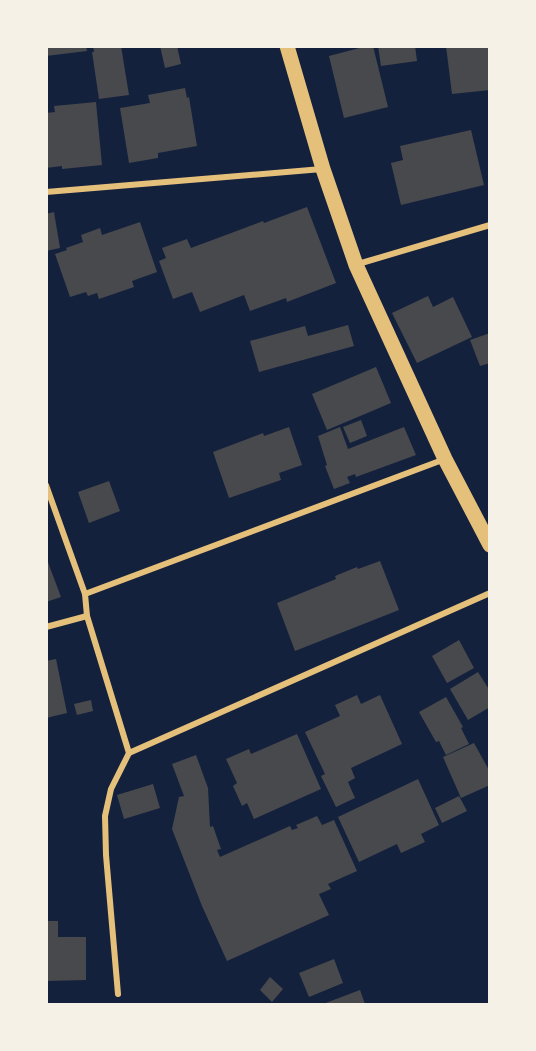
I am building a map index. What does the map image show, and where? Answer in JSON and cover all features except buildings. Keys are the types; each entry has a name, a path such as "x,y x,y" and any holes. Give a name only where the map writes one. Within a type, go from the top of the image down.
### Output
{"main road":[{"path":"287,46 323,169 356,265 445,459 489,545"}],"street":[{"path":"46,192 323,169"},
{"path":"356,265 489,225"},
{"path":"86,594 445,459"},
{"path":"46,485 86,594 87,616 129,753"},
{"path":"118,994 106,855 105,816 111,789 129,753 489,593"},
{"path":"46,627 87,616"}]}
